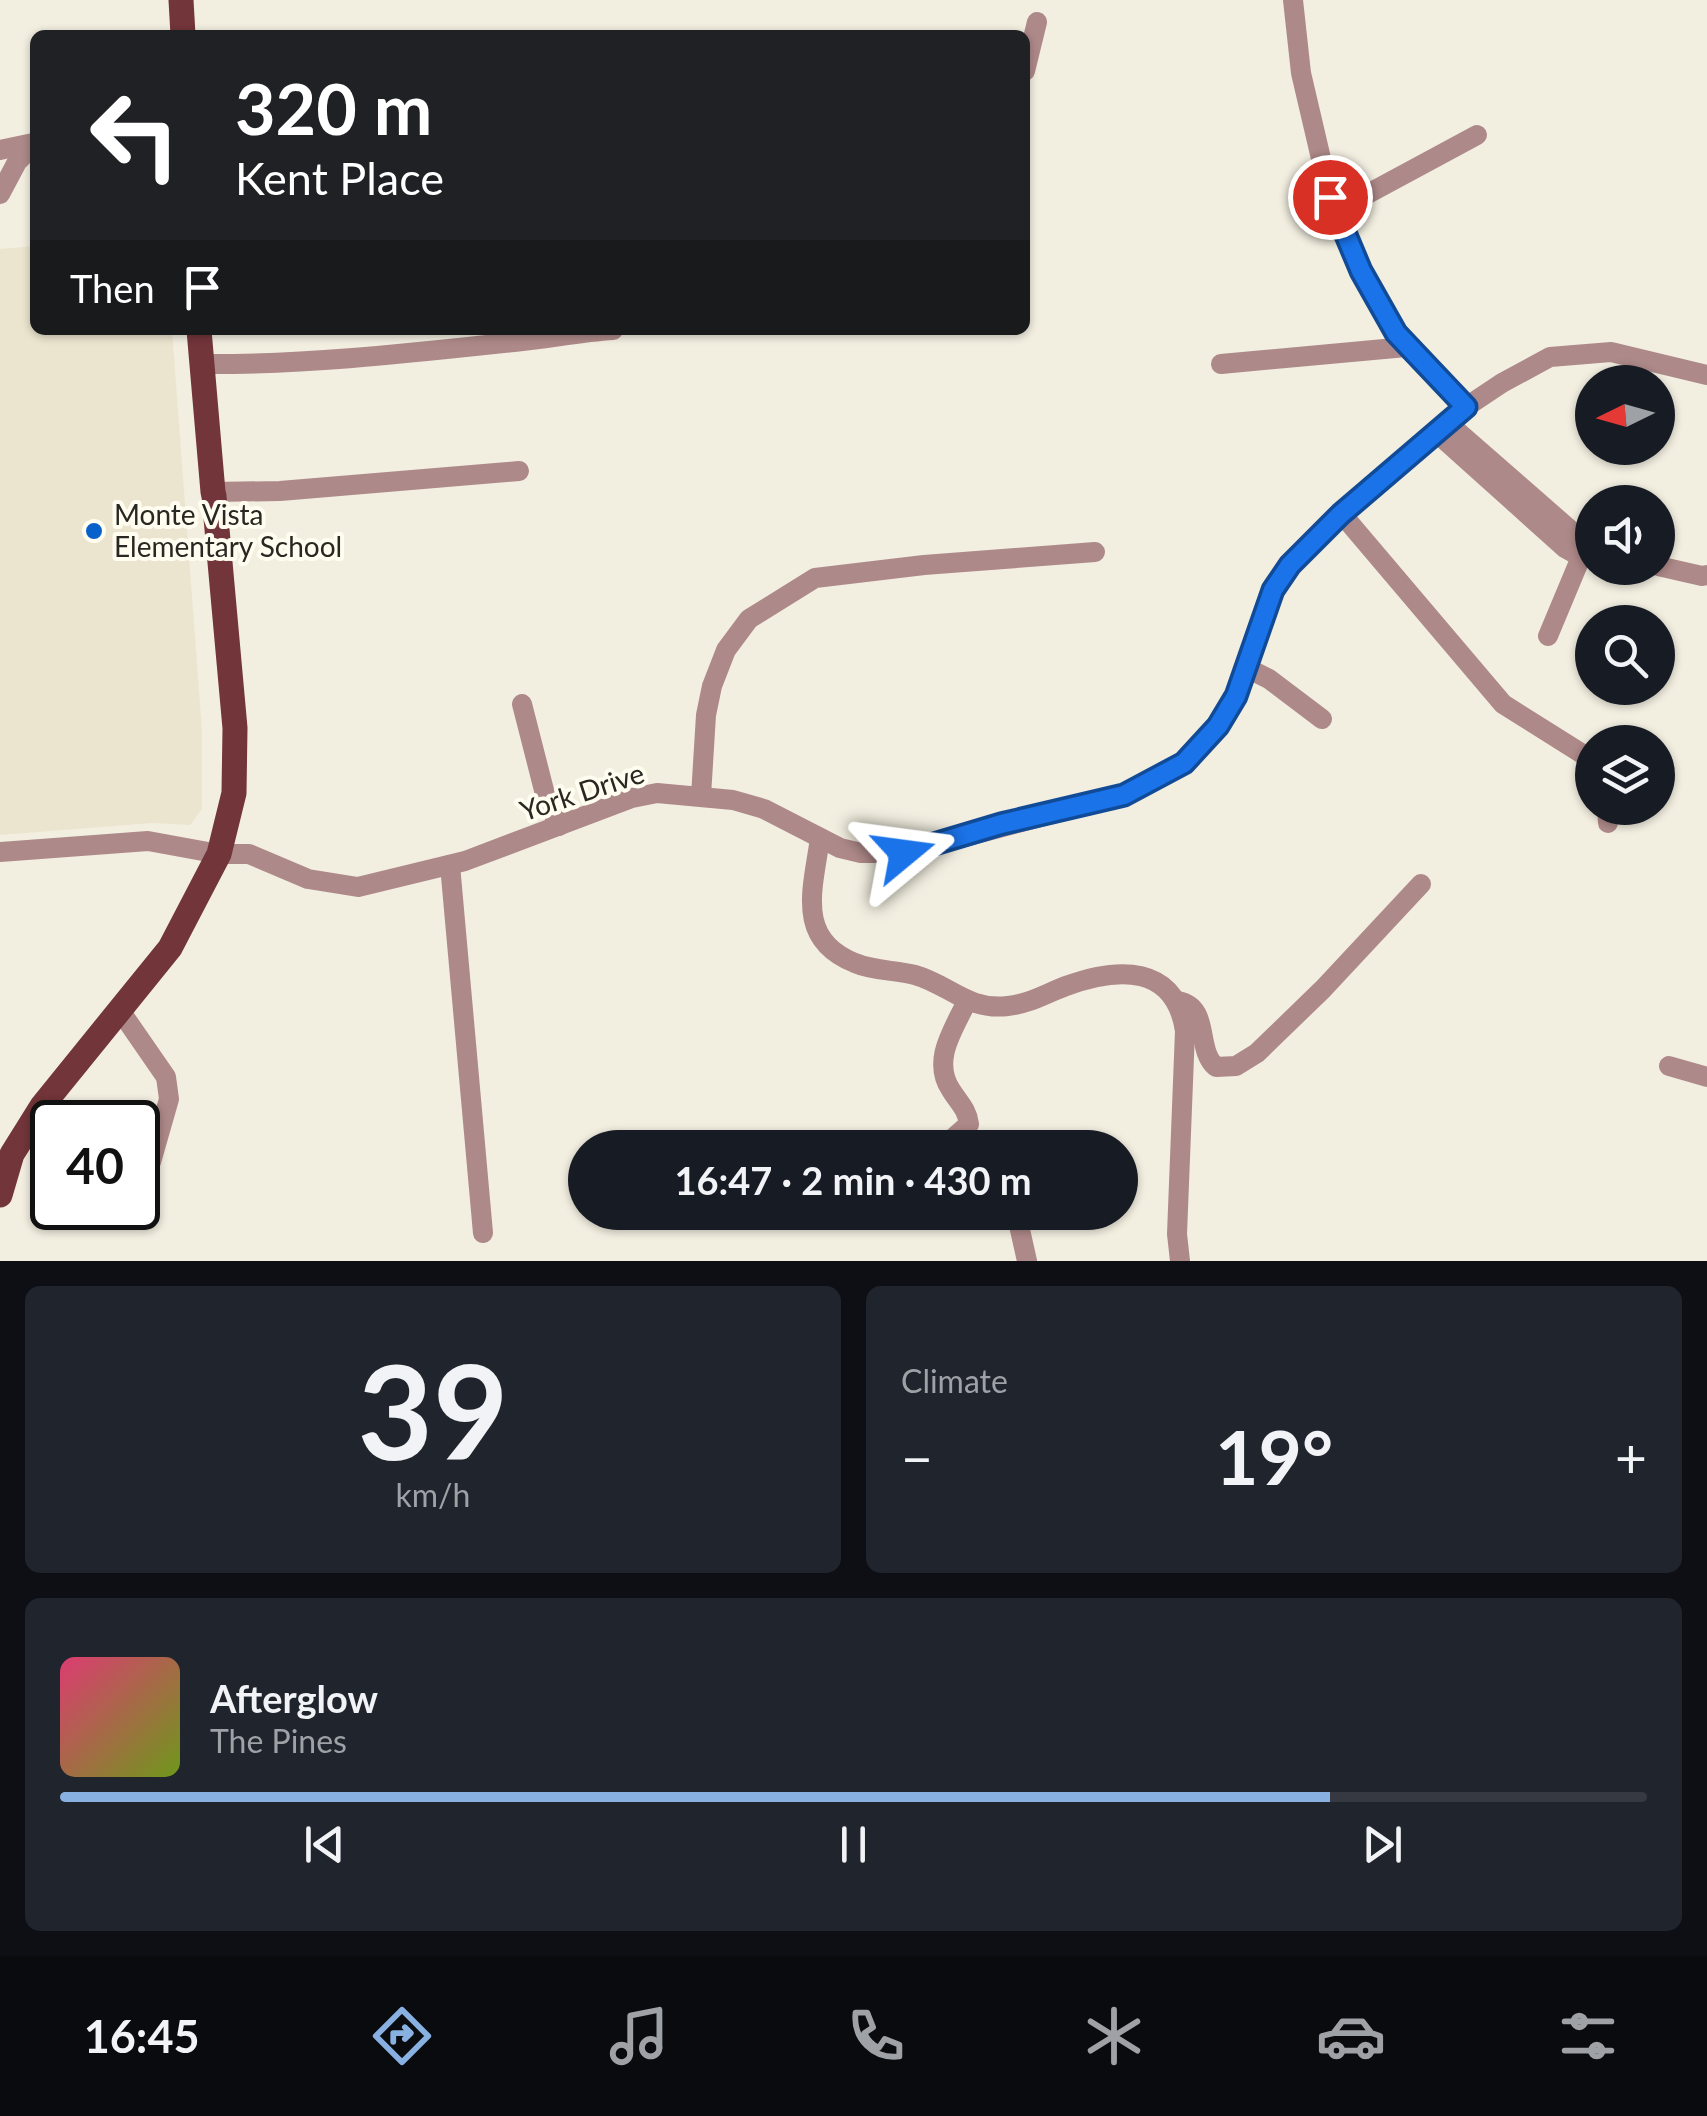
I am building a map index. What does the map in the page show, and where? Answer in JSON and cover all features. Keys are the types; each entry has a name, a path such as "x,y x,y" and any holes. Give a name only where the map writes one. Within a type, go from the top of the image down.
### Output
{"main road":[{"path":"180,0 183,30"},
{"path":"0,1195 12,1154 42,1106 170,948 219,854 234,794 235,728 199,335"}],"street":[{"path":"1293,0 1302,73 1336,211 1361,271 1406,347 1466,407"},
{"path":"1030,51 1037,22"},
{"path":"1336,211 1477,135"},
{"path":"0,150 30,144"},
{"path":"0,194 17,162 30,148"},
{"path":"202,364 276,363 520,342 556,335"},
{"path":"1221,364 1406,347"},
{"name":"York Drive","path":"0,852 148,841 219,854 248,854 308,878 358,886 450,865 632,798 658,794 733,800 861,853 904,853 1001,824 1124,795 1184,763 1218,726 1236,696 1273,590 1290,565 1341,514 1466,407 1550,357 1611,352 1707,375"},
{"path":"1443,429 1575,535"},
{"path":"1443,429 1565,548 1581,557 1548,636"},
{"path":"214,494 519,471"},
{"path":"1341,514 1502,704 1575,749"},
{"path":"701,796 706,715 712,686 726,650 748,619 815,578 1094,552"},
{"path":"1675,570 1707,574"},
{"path":"1246,668 1268,679 1322,719"},
{"path":"522,704 546,798 559,826"},
{"path":"820,838 810,911 828,948 857,964 918,976 978,1006 1023,1004 1070,984 1120,973 1146,974 1167,989 1182,1013 1184,1032 1177,1234 1180,1261"},
{"path":"450,865 484,1233"},
{"path":"1174,1000 1192,1006 1198,1016 1209,1061 1226,1069 1236,1066 1257,1053 1323,990 1421,884"},
{"path":"962,1130 969,1124 967,1110 942,1076 941,1062 967,1000"},
{"path":"119,1009 166,1077 169,1100 160,1131"},
{"path":"1669,1066 1707,1077"},
{"path":"1020,1230 1026,1261"}],"shaded area":[{"name":"Monte Vista Elementary School","path":"30,246 30,335 172,335 202,731 202,809 190,825 152,823 0,835 0,249"}],"place":[{"name":"Monte Vista Elementary School","path":"94,531"}],"route":[{"path":"904,853 1001,824 1124,795 1184,763 1218,726 1236,696 1273,590 1290,565 1341,514 1466,407 1396,333 1361,271 1330,197"}]}
